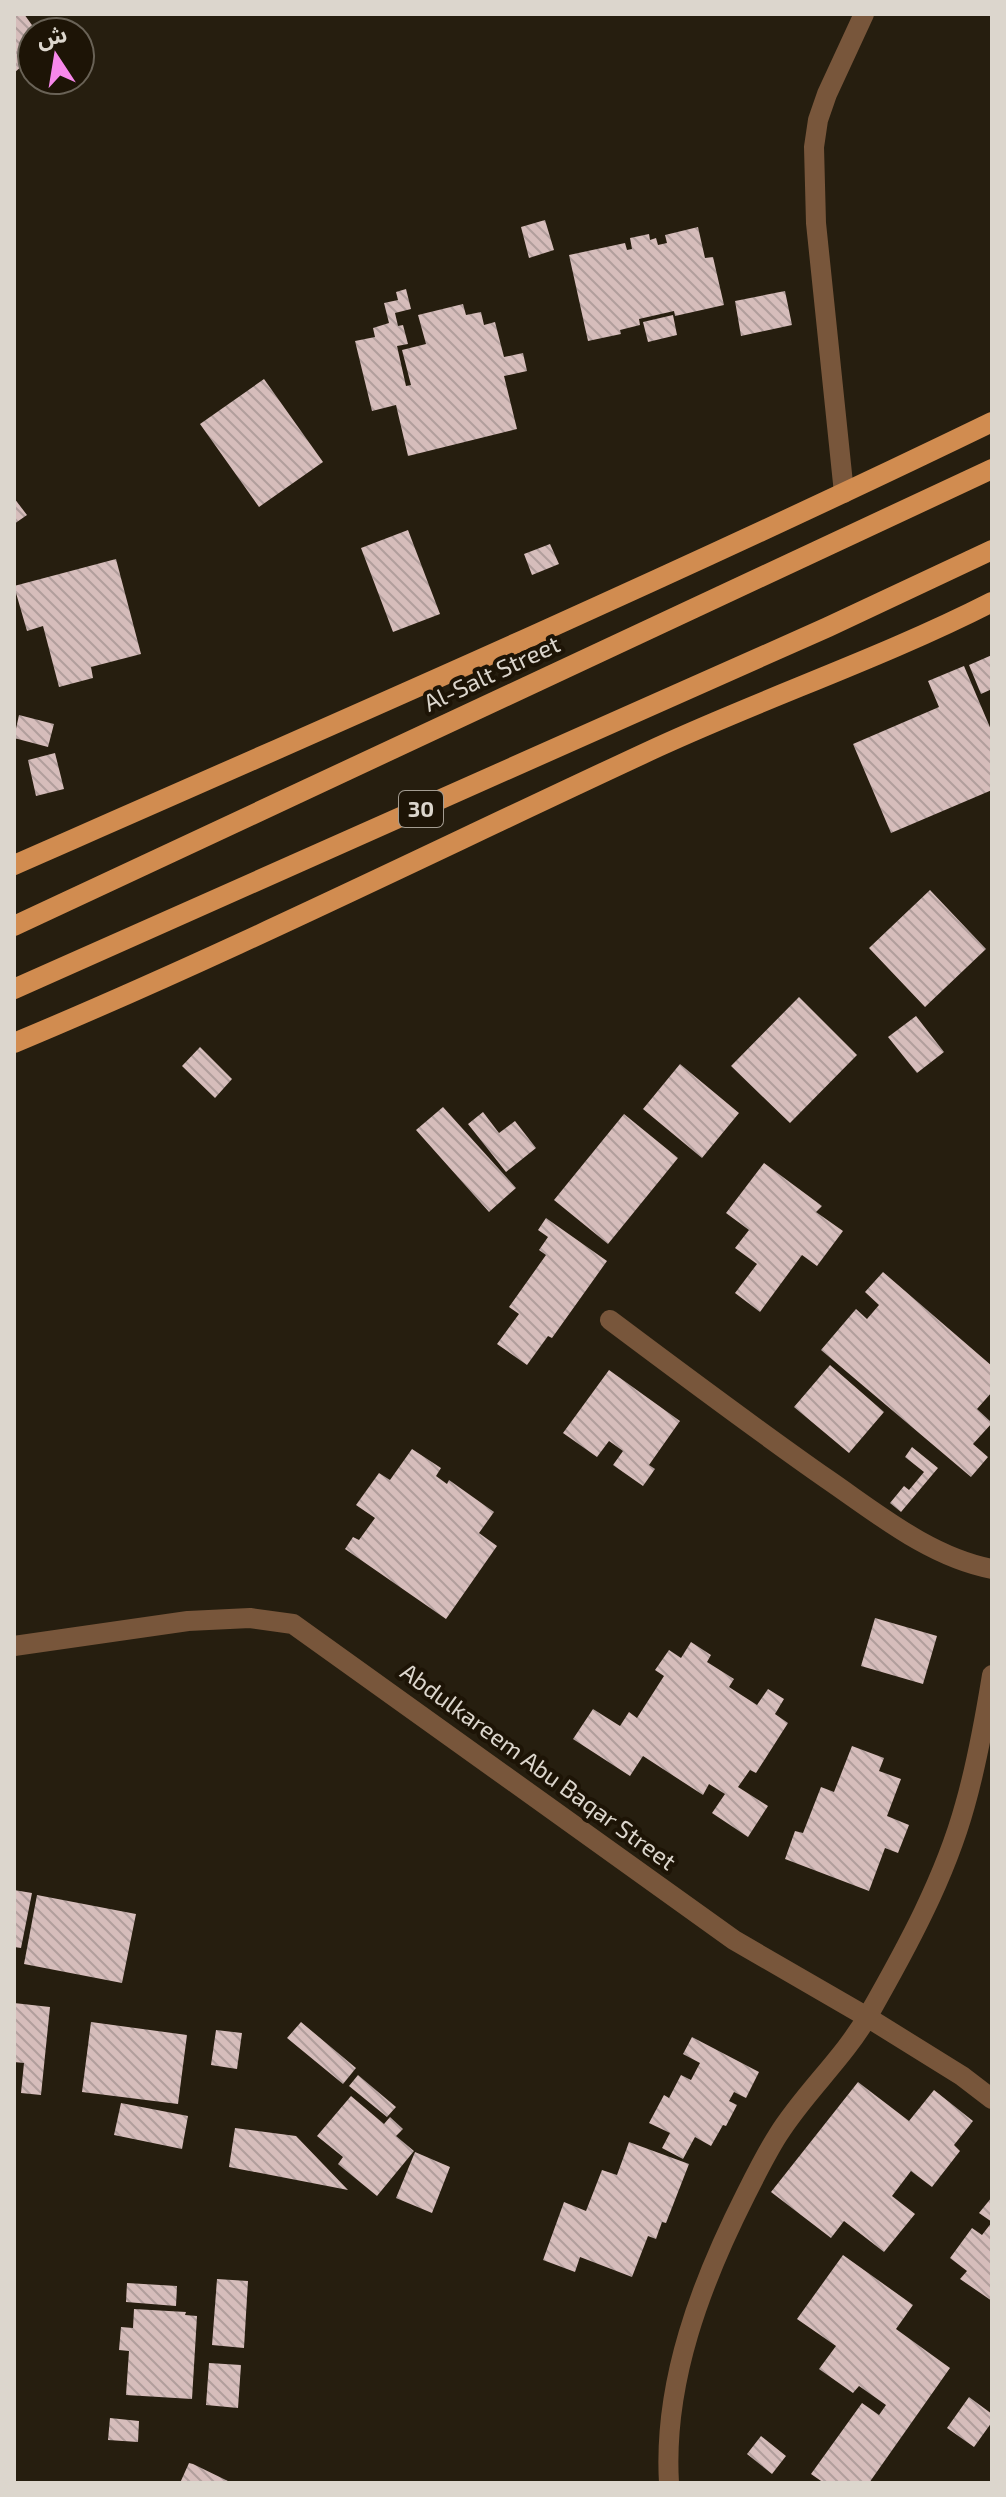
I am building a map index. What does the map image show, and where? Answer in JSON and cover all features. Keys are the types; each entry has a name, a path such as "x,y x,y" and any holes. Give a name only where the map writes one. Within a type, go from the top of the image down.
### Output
{"main road":[{"path":"14,865 372,708 844,493 992,422"},
{"name":"Al-Salt Street","path":"14,926 992,469"},
{"name":"30","path":"14,989 828,627 992,550"},
{"path":"14,1043 255,936 691,732 944,626 992,602"}],"street":[{"path":"844,493 812,175 818,120 864,14"},
{"path":"610,1320 771,1440 896,1527 951,1557 992,1569"},
{"name":"Abdulkareem Abu Baqar Street","path":"14,1646 188,1621 250,1618 293,1624 734,1940 867,2017 962,2076 992,2099"},
{"path":"669,2483 668,2459 678,2375 696,2305 721,2244 778,2134 867,2017 929,1899 948,1857 965,1805 992,1675"}],"building":[{"path":"14,14 24,14 25,16 16,16 14,73"},
{"path":"545,220 554,250 529,258 521,227"},
{"path":"698,227 705,258 713,257 724,305 675,316 674,311 639,319 640,325 620,330 621,334 588,341 569,255 625,243 627,250 632,249 630,238 649,234 650,240 656,238 658,245 667,243 665,235"},
{"path":"406,289 411,309 395,313 398,326 403,325 408,344 397,346 406,386 411,385 402,350 426,344 418,315 463,304 466,315 481,312 484,325 495,322 504,357 523,353 527,371 504,376 517,429 408,456 396,405 372,411 355,341 375,337 373,328 389,323 384,303 398,300 396,292"},
{"path":"785,291 792,325 741,336 735,301"},
{"path":"673,315 677,335 648,342 643,322"},
{"path":"264,379 323,462 259,507 200,424"},
{"path":"14,498 27,515 14,524"},
{"path":"408,530 440,614 393,632 361,548"},
{"path":"550,544 559,564 532,575 524,554"},
{"path":"116,559 141,654 91,667 93,678 59,687 43,626 27,631 14,586"},
{"path":"992,655 992,689 981,694 969,665"},
{"path":"964,666 992,732 992,790 891,833 853,744 939,707 928,681"},
{"path":"19,715 54,724 48,747 14,738"},
{"path":"55,753 64,789 36,796 28,760"},
{"path":"930,890 986,949 925,1007 869,948"},
{"path":"799,997 857,1055 790,1123 731,1066"},
{"path":"916,1016 944,1052 917,1073 888,1037"},
{"path":"200,1047 232,1079 215,1098 182,1066"},
{"path":"680,1064 739,1113 702,1158 643,1109"},
{"path":"443,1107 516,1188 489,1212 416,1130"},
{"path":"483,1112 499,1133 515,1121 536,1148 506,1172 468,1124"},
{"path":"624,1114 678,1158 608,1244 554,1200"},
{"path":"764,1163 822,1206 816,1212 843,1231 817,1266 802,1255 760,1312 735,1293 757,1264 735,1248 749,1230 726,1213"},
{"path":"546,1218 607,1261 552,1338 548,1336 527,1365 497,1344 519,1314 509,1307 546,1255 539,1250 548,1237 538,1230"},
{"path":"883,1272 992,1366 992,1392 977,1409 992,1423 973,1444 988,1457 971,1477 821,1350 856,1309 867,1319 879,1305 865,1292"},
{"path":"830,1365 884,1412 849,1453 794,1407"},
{"path":"609,1370 680,1421 649,1465 655,1469 643,1486 613,1465 623,1451 609,1441 597,1457 563,1433"},
{"path":"912,1447 938,1468 901,1512 890,1503 904,1486 909,1490 924,1472 905,1457"},
{"path":"412,1449 441,1468 436,1476 447,1484 449,1480 494,1512 479,1533 497,1546 446,1619 345,1549 353,1537 359,1540 375,1518 356,1505 379,1473 390,1480"},
{"path":"875,1618 937,1636 923,1684 861,1666"},
{"path":"691,1642 711,1655 707,1662 734,1679 729,1687 757,1705 768,1689 784,1699 775,1714 788,1723 756,1773 750,1770 738,1787 768,1806 748,1837 712,1813 725,1794 709,1784 703,1795 643,1756 630,1776 573,1739 593,1709 620,1726 629,1712 637,1718 664,1676 655,1670 669,1650 681,1658"},
{"path":"852,1746 884,1758 879,1771 901,1779 887,1816 909,1825 898,1853 885,1848 869,1891 785,1859 795,1831 803,1833 821,1787 834,1792"},
{"path":"14,1890 32,1893 21,1948 14,1947"},
{"path":"37,1895 136,1914 122,1983 24,1964"},
{"path":"14,2003 50,2007 41,2095 21,2093 24,2063 14,2062"},
{"path":"91,2022 187,2035 178,2104 82,2092"},
{"path":"301,2022 356,2068 343,2084 287,2038"},
{"path":"216,2030 242,2033 237,2069 211,2065"},
{"path":"692,2037 759,2072 746,2098 734,2092 729,2101 737,2105 711,2146 695,2137 683,2159 662,2148 670,2133 649,2123 664,2095 669,2098 681,2075 691,2080 700,2063 683,2054"},
{"path":"358,2075 396,2107 387,2117 349,2086"},
{"path":"858,2082 909,2121 934,2090 973,2121 954,2145 960,2151 932,2187 911,2171 892,2196 915,2214 884,2252 844,2221 831,2238 771,2192"},
{"path":"351,2096 384,2124 390,2117 403,2129 396,2136 414,2151 377,2196 338,2164 343,2157 317,2136"},
{"path":"121,2103 188,2116 182,2149 114,2135"},
{"path":"235,2128 296,2136 348,2190 229,2167"},
{"path":"629,2142 689,2164 666,2223 662,2222 656,2239 648,2236 632,2277 580,2257 575,2272 543,2260 564,2202 586,2211 602,2170 617,2175"},
{"path":"415,2152 450,2167 432,2213 396,2198"},
{"path":"992,2197 992,2222 979,2213"},
{"path":"992,2222 992,2301 960,2279 967,2271 950,2258 972,2228 982,2235"},
{"path":"843,2255 913,2305 896,2329 950,2368 869,2483 824,2483 811,2474 862,2403 879,2415 886,2405 859,2386 853,2393 819,2369 836,2346 797,2319"},
{"path":"217,2279 248,2281 244,2348 212,2345"},
{"path":"127,2283 177,2286 176,2306 126,2302"},
{"path":"134,2309 186,2312 185,2315 197,2316 192,2399 126,2395 129,2351 119,2350 121,2327 133,2328"},
{"path":"209,2363 241,2365 238,2408 206,2405"},
{"path":"969,2397 992,2414 992,2422 974,2447 947,2428"},
{"path":"110,2418 139,2421 138,2442 108,2440"},
{"path":"761,2436 786,2456 772,2474 747,2454"},
{"path":"189,2463 193,2464 232,2483 180,2483"}]}
